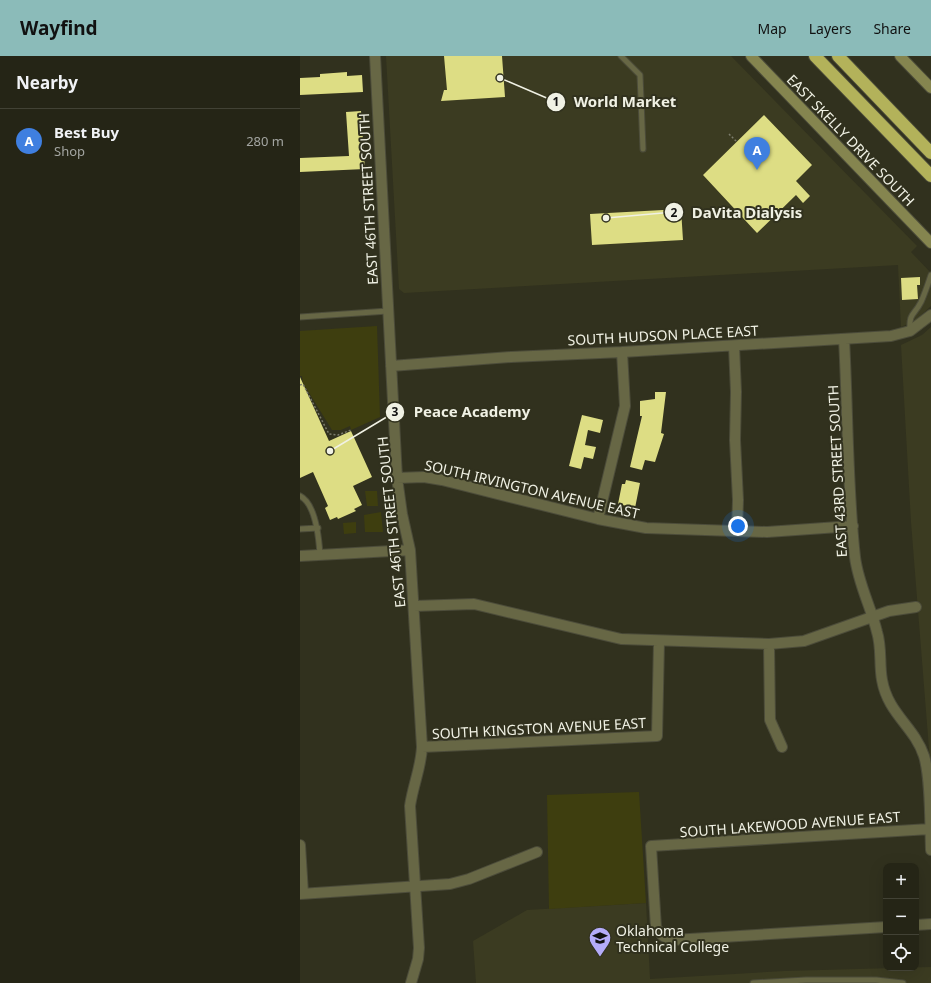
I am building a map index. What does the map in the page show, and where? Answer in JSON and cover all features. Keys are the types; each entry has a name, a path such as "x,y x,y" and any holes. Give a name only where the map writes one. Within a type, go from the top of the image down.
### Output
{"highway":[{"path":"815,56 930,176"},
{"path":"838,56 931,153"}],"main road":[{"name":"EAST SKELLY DRIVE SOUTH","path":"751,56 931,243"},
{"path":"900,56 931,88"}],"street":[{"name":"EAST 46TH STREET SOUTH","path":"375,56 397,478 402,514 410,550 422,747 421,766 414,786 410,806 419,948 418,959 411,983"},
{"name":"SOUTH HUDSON PLACE EAST","path":"391,366 511,357 734,346 891,336 910,331 931,315"},
{"name":"EAST 43RD STREET SOUTH","path":"844,339 848,450 857,569 880,641 884,689 893,711 914,736 926,766 929,789 931,850"},
{"path":"734,346 736,392 735,440 738,500 737,532"},
{"path":"598,519 625,406 622,352"},
{"name":"SOUTH IRVINGTON AVENUE EAST","path":"397,478 424,477 442,480 598,519 646,528 767,532 853,526"},
{"path":"300,556 410,550"},
{"path":"414,606 474,604 621,639 659,642 769,644 804,641 889,611 916,607"},
{"name":"SOUTH KINGSTON AVENUE EAST","path":"422,747 657,736 659,642"},
{"path":"769,644 770,720 782,747"},
{"name":"SOUTH LAKEWOOD AVENUE EAST","path":"883,927 673,940 663,936 656,928 652,846 930,829"},
{"path":"300,845 302,894 458,883 537,852"},
{"path":"919,925 931,924"}],"lane":[{"path":"621,56 640,75 643,149"},
{"path":"910,331 909,320 920,303 931,275"},
{"path":"300,317 388,312"},
{"path":"300,496 304,498 311,510 318,528 320,555"},
{"path":"300,529 318,528"},
{"path":"753,983 806,980 876,980 903,983"}],"path":[{"path":"729,134 737,142"},
{"path":"300,385 303,384 329,434 333,436 352,430"}],"shaded area":[{"path":"386,56 731,56 917,246 911,252 931,273 931,306 915,321 901,327 898,265 404,293 399,289"},
{"path":"377,326 380,417 351,430 350,426 341,430 332,430 303,383 302,376 300,376 300,331"},
{"path":"931,327 931,774 911,522 901,345 922,335"},
{"path":"365,491 377,491 378,506 367,506"},
{"path":"381,512 383,532 365,532 364,515"},
{"path":"356,522 356,533 344,534 343,523"},
{"path":"639,792 646,903 549,909 547,795"},
{"path":"646,903 650,979 785,971 883,968 883,971 919,971 919,967 931,967 931,983 476,983 473,941 527,910"}],"building":[{"path":"444,56 502,56 505,97 441,101 444,90 447,90"},
{"path":"347,72 347,76 362,75 363,92 300,95 300,78 320,77 320,74"},
{"path":"361,111 365,169 300,172 300,158 349,156 346,112"},
{"path":"764,115 812,165 796,181 810,196 803,203 796,195 757,233 703,175"},
{"path":"681,209 683,240 592,245 590,214"},
{"path":"920,277 920,285 917,285 918,299 902,300 901,278"},
{"path":"300,377 329,441 351,431 372,477 353,486 362,505 354,509 356,511 338,519 337,517 330,520 325,508 328,506 313,472 300,478"},
{"path":"655,392 666,392 661,433 664,434 655,462 645,460 642,470 630,467 642,416 640,416 640,401 655,399"},
{"path":"582,415 603,420 600,433 588,430 585,445 596,447 593,459 584,457 581,469 569,466"},
{"path":"626,480 640,483 635,508 618,504 622,484 625,484"}],"place":[{"name":"World Market","path":"500,78"},
{"name":"Best Buy","path":"757,170"},
{"name":"DaVita Dialysis","path":"606,218"},
{"name":"Peace Academy","path":"330,451"},
{"name":"Oklahoma Technical College","path":"600,958"}]}
